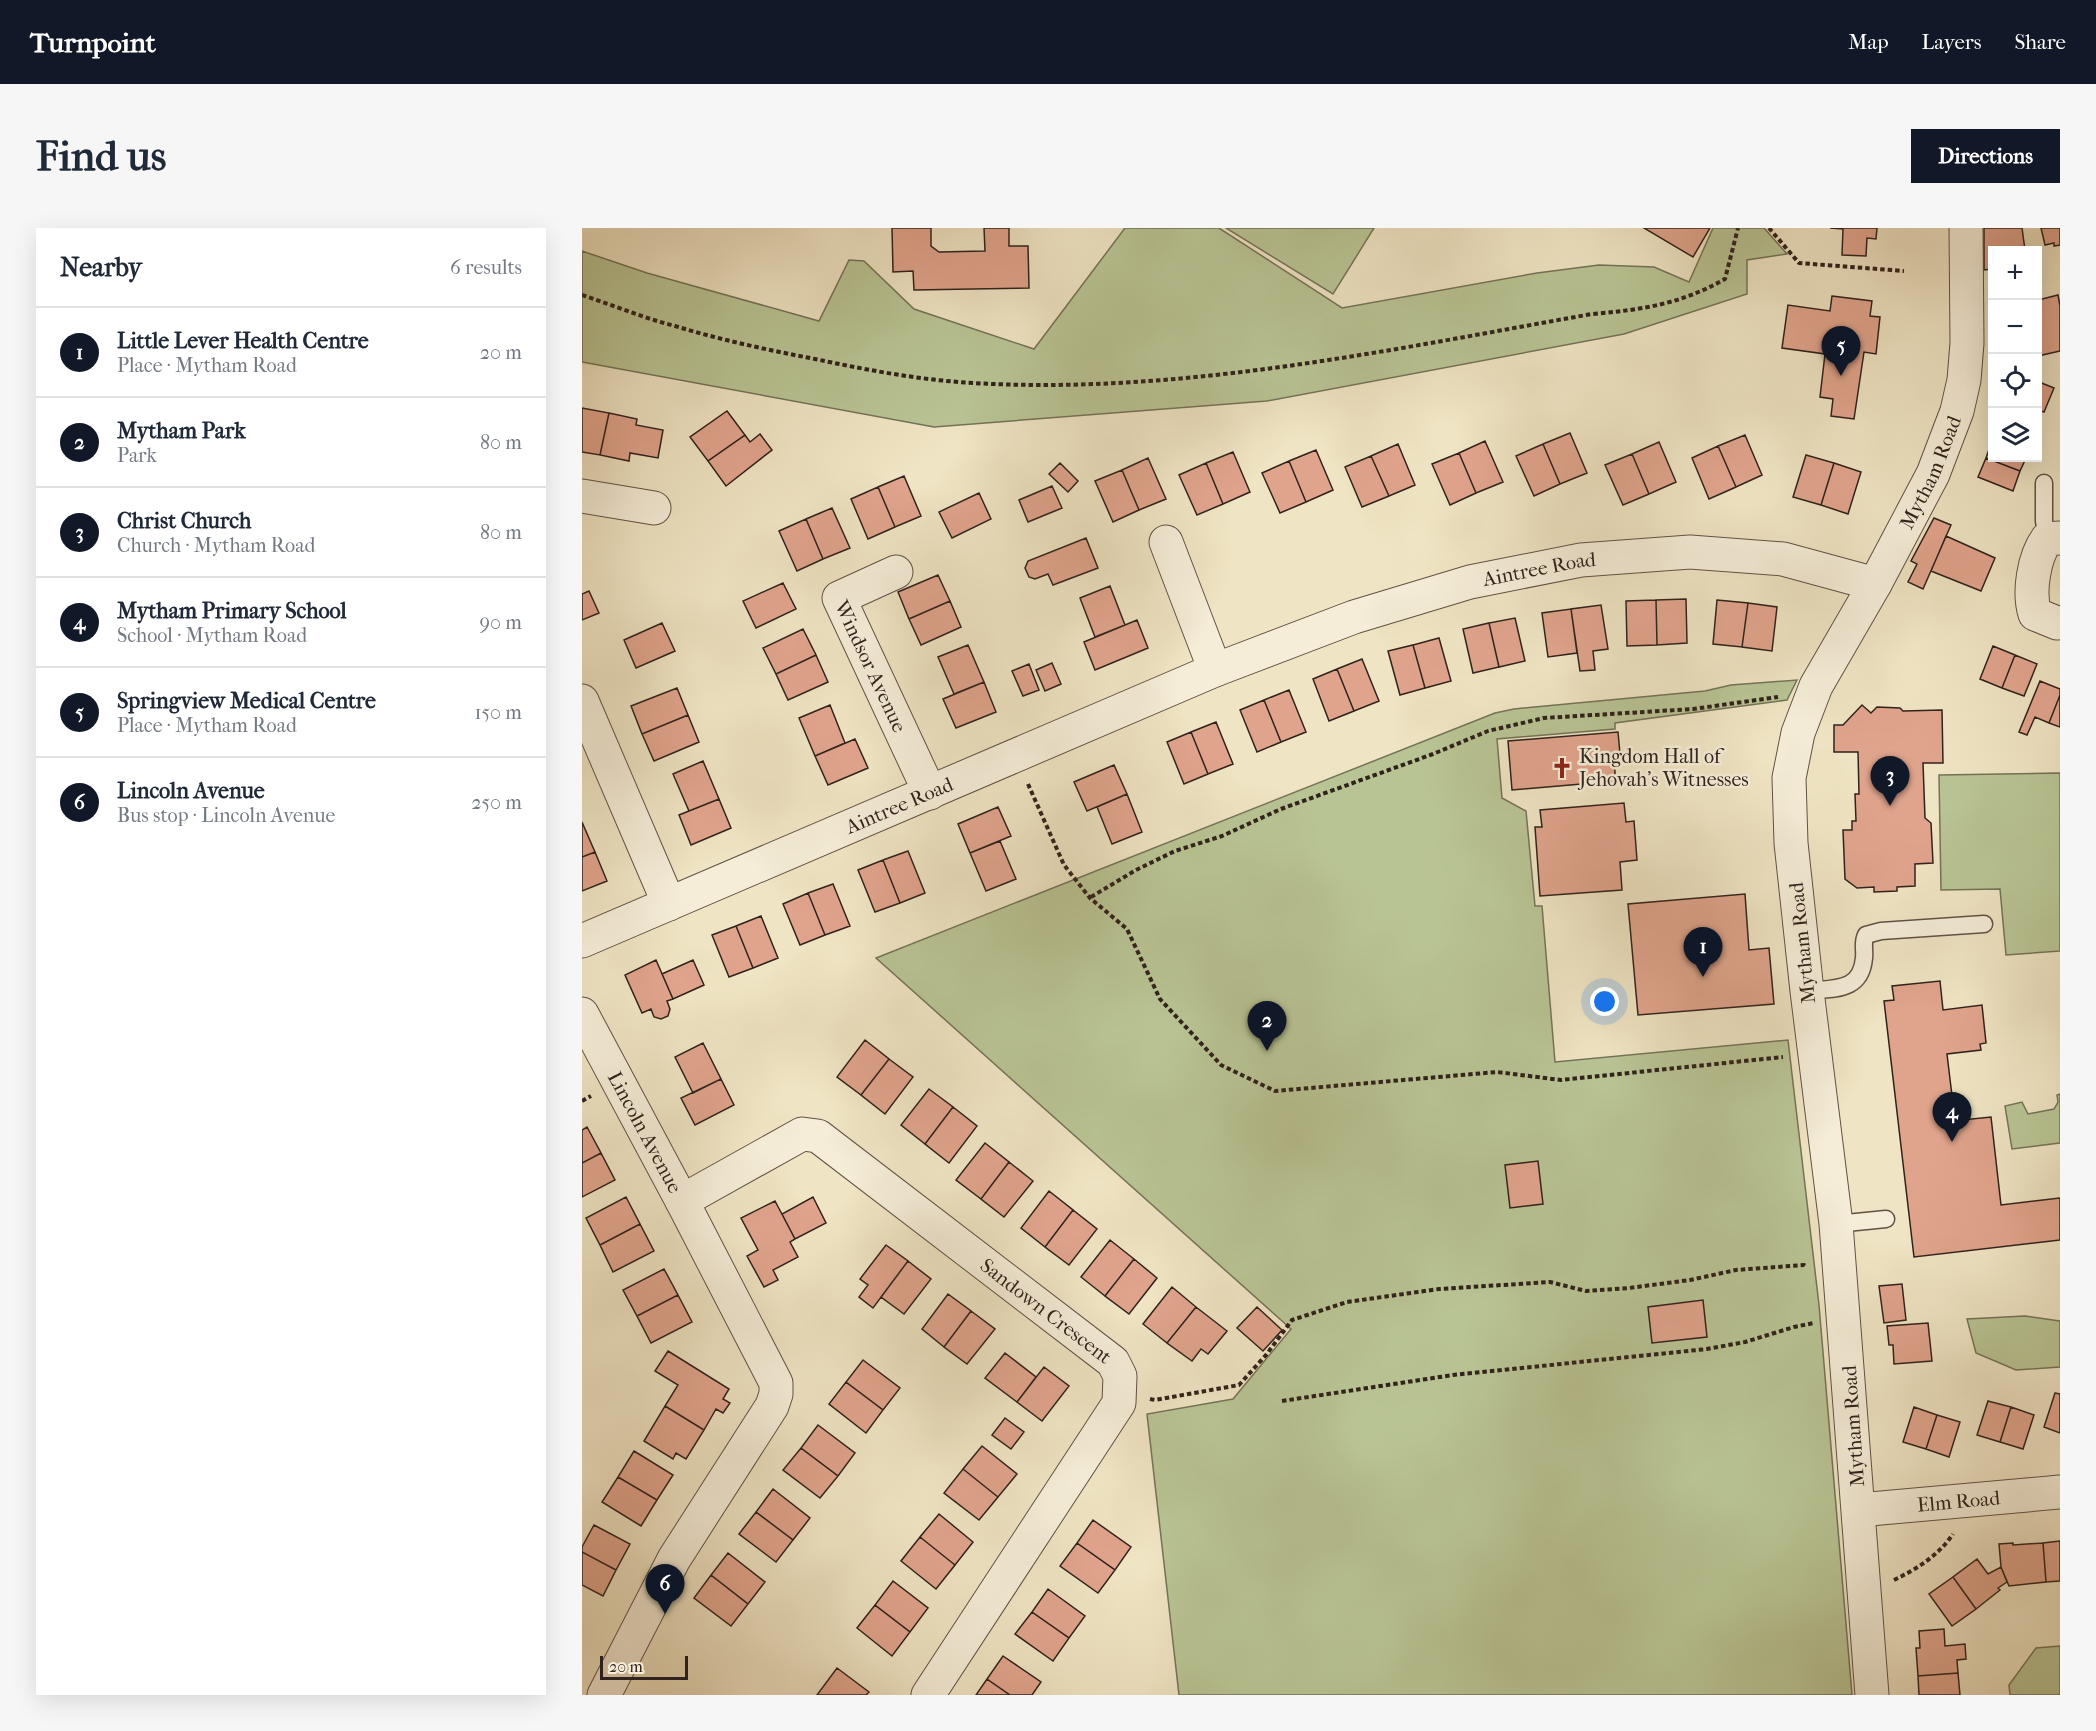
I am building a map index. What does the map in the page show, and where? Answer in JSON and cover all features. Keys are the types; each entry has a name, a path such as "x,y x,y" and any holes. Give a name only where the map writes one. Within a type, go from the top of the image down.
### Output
{"street":[{"name":"Mytham Road","path":"1872,1695 1842,1286 1791,843 1789,778 1798,733 1816,686 1875,584 1933,474 1957,411 1964,380 1967,343 1966,228"},
{"path":"582,496 654,508"},
{"path":"2054,538 2042,546 2031,589 2031,602 2035,614 2057,623"},
{"path":"1166,542 1215,670"},
{"name":"Aintree Road","path":"582,941 1215,670 1354,617 1470,582 1581,560 1689,552 1783,559 1875,584"},
{"name":"Windsor Avenue","path":"896,572 839,598 930,793"},
{"path":"589,693 669,904"},
{"name":"Lincoln Avenue","path":"582,1014 682,1201 783,1372 776,1383 776,1394 772,1406 674,1559 604,1695"},
{"name":"Sandown Crescent","path":"682,1201 802,1134 818,1136 1113,1362 1120,1376 1121,1393"},
{"path":"928,1695 1119,1403 1121,1393"},
{"name":"Elm Road","path":"1859,1510 2060,1492"}],"lane":[{"path":"2044,483 2044,521 2054,538"},
{"path":"1807,991 1845,986 1857,980 1863,969 1865,956 1863,940 1866,935 1881,931 1984,924"},
{"path":"1836,1224 1886,1219"}],"path":[{"path":"582,295 674,326 776,351 877,372 973,383 1076,384 1180,379 1315,363 1592,314 1631,311 1664,305 1701,292 1725,279 1738,228"},
{"path":"1769,228 1799,263 1904,271"},
{"path":"1090,898 1136,870 1175,851 1222,836 1281,809 1422,758 1488,731 1544,718 1693,709 1793,695 1812,697"},
{"path":"1016,756 1064,865 1090,898 1126,929 1160,999 1221,1065 1275,1091 1497,1072 1561,1080 1814,1054"},
{"path":"1121,1393 1155,1400 1239,1385 1266,1356 1292,1320 1347,1302 1439,1289 1550,1282 1586,1291 1629,1288 1689,1280 1736,1270 1804,1265 1823,1281 1842,1286"},
{"path":"1282,1401 1453,1375 1707,1349 1745,1342 1794,1327 1844,1318"},
{"path":"1864,1590 1886,1584 1904,1575 1937,1553 1958,1527 1971,1500"}],"green space":[{"path":"1125,228 1219,228 1342,308 1537,273 1599,265 1654,267 1689,282 1713,228 1764,228 1787,254 1747,260 1747,294 1624,334 1267,401 934,427 582,362 582,251 647,273 819,321 849,260 864,261 914,309 1034,349"},
{"path":"1226,228 1374,228 1333,294"},
{"path":"1797,680 1787,700 1615,723 1615,729 1497,739 1502,798 1526,811 1535,906 1542,906 1555,1062 1788,1040 1819,1305 1852,1695 1179,1695 1147,1414 1233,1399 1291,1329 876,958 1495,713 1514,709 1705,691 1731,685"},
{"path":"2060,773 2060,951 2006,955 2000,889 1941,890 1939,775"},
{"path":"2060,1094 2060,1143 2012,1149 2005,1106 2022,1102 2028,1114 2054,1109 2058,1102 2057,1095"},
{"path":"2025,1316 2060,1321 2060,1367 2016,1370 1976,1353 1967,1319"},
{"path":"2060,1646 2060,1695 2010,1695 2009,1685 2036,1648"}],"building":[{"path":"892,228 931,228 931,246 939,252 985,251 984,228 1009,228 1009,246 1028,246 1029,288 914,290 913,271 893,272"},
{"path":"1644,228 1710,228 1693,257"},
{"path":"1830,228 1877,228 1876,239 1867,238 1866,256 1842,255 1843,229"},
{"path":"1984,228 2022,228 2024,246 1988,246 1988,270 1984,270"},
{"path":"2041,228 2060,228 2060,245 2054,246 2054,243 2045,245"},
{"path":"2058,295 2060,351 2042,355 2042,300"},
{"path":"1832,296 1872,301 1870,316 1880,317 1876,354 1864,352 1854,419 1831,416 1833,399 1820,397 1825,354 1782,348 1788,305 1830,311"},
{"path":"2042,383 2054,388 2044,412 2042,411"},
{"path":"582,408 609,413 600,455 582,452"},
{"path":"727,411 745,435 708,461 690,437"},
{"path":"609,413 637,419 636,425 663,430 658,458 630,453 629,461 600,455"},
{"path":"1570,433 1587,473 1560,484 1543,444"},
{"path":"760,434 772,450 726,486 708,461 745,435 750,442"},
{"path":"1745,435 1762,475 1736,487 1718,446"},
{"path":"1485,441 1503,482 1476,493 1459,453"},
{"path":"1659,442 1676,482 1649,494 1632,454"},
{"path":"1398,444 1415,485 1389,496 1371,456"},
{"path":"1543,444 1560,484 1534,496 1516,456"},
{"path":"1718,446 1736,487 1709,499 1692,458"},
{"path":"1316,450 1333,490 1306,502 1289,461"},
{"path":"1233,452 1250,492 1223,504 1206,463"},
{"path":"1459,453 1476,493 1450,505 1432,464"},
{"path":"1632,454 1649,494 1623,505 1605,465"},
{"path":"1806,455 1834,463 1821,505 1793,497"},
{"path":"1371,456 1389,496 1362,507 1345,467"},
{"path":"1148,458 1166,499 1139,510 1122,470"},
{"path":"1986,458 1988,462 1996,462 2020,471 2013,491 1978,477"},
{"path":"1289,461 1306,502 1280,513 1262,473"},
{"path":"1996,462 2024,462 2020,471"},
{"path":"1060,463 1078,481 1068,492 1049,474"},
{"path":"1206,463 1223,504 1197,515 1179,475"},
{"path":"1834,463 1861,472 1848,514 1821,505"},
{"path":"1122,470 1139,510 1113,522 1095,481"},
{"path":"904,476 921,516 895,527 878,487"},
{"path":"1052,486 1062,508 1028,522 1019,500"},
{"path":"878,487 895,527 868,539 851,499"},
{"path":"979,493 991,519 952,538 939,512"},
{"path":"832,508 850,548 823,559 806,519"},
{"path":"1934,518 1951,525 1923,589 1908,582 1917,564 1911,561"},
{"path":"806,519 823,559 797,571 779,531"},
{"path":"1946,536 1995,558 1981,591 1931,571"},
{"path":"1086,538 1098,568 1053,585 1048,574 1035,579 1029,577 1025,568 1028,561"},
{"path":"938,575 950,601 909,619 898,592"},
{"path":"783,583 796,609 756,628 743,601"},
{"path":"1110,586 1125,625 1095,637 1080,598"},
{"path":"589,591 599,613 582,620 582,594"},
{"path":"1686,599 1687,643 1657,645 1656,600"},
{"path":"1656,600 1657,645 1627,646 1626,601"},
{"path":"1717,600 1748,603 1742,647 1713,644"},
{"path":"950,601 961,627 921,645 909,619"},
{"path":"1748,603 1777,607 1772,651 1742,647"},
{"path":"1601,605 1608,649 1593,651 1595,670 1580,671 1571,609"},
{"path":"1571,609 1577,653 1548,657 1542,613"},
{"path":"1515,618 1525,661 1499,667 1489,623"},
{"path":"1137,620 1148,648 1095,670 1084,642"},
{"path":"662,623 675,651 636,668 624,640"},
{"path":"1489,623 1499,667 1473,673 1463,629"},
{"path":"803,629 816,655 776,674 763,648"},
{"path":"1439,638 1451,681 1425,688 1413,645"},
{"path":"968,645 984,682 954,694 938,657"},
{"path":"1413,645 1425,688 1400,695 1388,651"},
{"path":"1993,646 2015,655 2002,688 1980,679"},
{"path":"816,655 828,682 788,700 776,674"},
{"path":"2015,655 2037,664 2024,696 2002,688"},
{"path":"1362,659 1379,701 1354,711 1337,669"},
{"path":"1052,663 1061,684 1045,691 1036,670"},
{"path":"1029,664 1039,690 1023,696 1012,671"},
{"path":"1337,669 1354,711 1329,721 1313,679"},
{"path":"2040,681 2060,689 2060,695 2049,723 2035,717 2027,735 2019,732"},
{"path":"984,682 996,712 956,728 943,699"},
{"path":"677,688 688,715 642,734 631,706"},
{"path":"1289,690 1306,732 1281,742 1264,700"},
{"path":"2060,695 2060,727 2049,723"},
{"path":"1264,700 1281,742 1257,752 1240,710"},
{"path":"830,705 845,743 815,756 799,718"},
{"path":"1862,705 1871,713 1877,707 1900,708 1903,711 1942,710 1943,763 1923,763 1925,818 1931,823 1933,863 1915,864 1915,886 1897,887 1897,891 1874,892 1874,887 1857,888 1845,879 1843,830 1852,830 1852,821 1856,821 1855,794 1859,794 1858,752 1834,752 1834,725 1843,725"},
{"path":"688,715 699,742 654,761 642,734"},
{"path":"1216,722 1233,764 1208,774 1191,732"},
{"path":"1191,732 1208,774 1184,784 1167,742"},
{"name":"Kingdom Hall of Jehovah's Witnesses","path":"1618,732 1620,754 1613,754 1616,781 1512,790 1508,741"},
{"path":"855,739 868,768 828,785 815,756"},
{"path":"703,761 719,799 689,811 673,774"},
{"path":"1114,765 1127,794 1087,811 1074,782"},
{"path":"1127,794 1142,832 1112,844 1097,807"},
{"path":"719,799 731,828 691,845 679,815"},
{"path":"1624,803 1626,822 1634,821 1637,860 1620,862 1622,890 1540,896 1535,827 1542,827 1540,810"},
{"path":"998,807 1011,836 970,853 958,824"},
{"path":"582,822 595,852 582,857"},
{"path":"1000,841 1016,879 986,891 970,853"},
{"path":"908,851 925,893 900,903 883,860"},
{"path":"595,852 607,881 582,891 582,857"},
{"path":"883,860 900,903 875,912 858,870"},
{"path":"833,884 850,926 825,935 808,893"},
{"path":"808,893 825,935 800,945 783,904"},
{"path":"1745,894 1749,950 1769,948 1774,1004 1638,1015 1628,904"},
{"path":"761,916 778,958 753,968 736,926"},
{"path":"736,926 753,968 729,977 712,935"},
{"path":"656,960 673,999 667,1001 670,1009 668,1016 661,1019 654,1017 651,1009 642,1013 625,975"},
{"path":"693,960 704,985 673,999 662,974"},
{"path":"1940,981 1943,1010 1982,1005 1986,1043 1980,1044 1981,1050 1947,1054 1953,1104 1960,1103 1962,1120 1991,1117 2001,1205 2060,1198 2060,1240 1914,1257 1884,1001 1894,1000 1892,986"},
{"path":"865,1040 889,1059 861,1095 837,1077"},
{"path":"703,1043 721,1079 693,1093 675,1057"},
{"path":"889,1059 913,1077 885,1114 861,1095"},
{"path":"721,1079 734,1105 695,1125 681,1098"},
{"path":"929,1089 953,1107 925,1144 901,1125"},
{"path":"953,1107 977,1126 949,1163 925,1144"},
{"path":"587,1127 601,1153 582,1163 582,1130"},
{"path":"985,1143 1009,1162 981,1199 956,1180"},
{"path":"601,1153 615,1180 582,1197 582,1163"},
{"path":"1538,1161 1543,1204 1510,1208 1505,1165"},
{"path":"1009,1162 1033,1181 1004,1217 981,1199"},
{"path":"1049,1191 1073,1210 1045,1247 1021,1228"},
{"path":"626,1197 640,1224 600,1245 586,1218"},
{"path":"813,1197 826,1223 795,1239 782,1214"},
{"path":"775,1201 795,1239 790,1242 798,1257 773,1270 778,1280 764,1287 747,1256 758,1250 741,1218"},
{"path":"1073,1210 1097,1229 1069,1265 1045,1247"},
{"path":"640,1224 654,1251 613,1272 600,1245"},
{"path":"1110,1240 1134,1259 1105,1296 1081,1277"},
{"path":"886,1245 908,1261 873,1308 859,1297 868,1285 860,1279"},
{"path":"1134,1259 1157,1278 1129,1314 1105,1296"},
{"path":"908,1261 931,1279 904,1314 881,1297"},
{"path":"664,1269 678,1295 637,1316 623,1290"},
{"path":"1902,1284 1906,1320 1884,1323 1879,1286"},
{"path":"1172,1287 1196,1307 1167,1343 1143,1324"},
{"path":"948,1294 971,1311 944,1347 922,1329"},
{"path":"678,1295 692,1322 651,1343 637,1316"},
{"path":"1703,1300 1707,1337 1652,1343 1648,1307"},
{"path":"1196,1307 1227,1331 1208,1354 1201,1349 1192,1361 1167,1343"},
{"path":"1257,1307 1282,1330 1263,1351 1237,1328"},
{"path":"971,1311 995,1329 967,1364 944,1347"},
{"path":"1928,1323 1932,1361 1894,1364 1893,1345 1889,1345 1887,1326"},
{"path":"668,1351 729,1389 723,1399 730,1403 723,1413 716,1409 704,1430 665,1406 678,1385 655,1371"},
{"path":"1005,1353 1036,1377 1017,1402 985,1378"},
{"path":"863,1360 900,1388 883,1410 846,1382"},
{"path":"1044,1367 1069,1386 1042,1421 1017,1402"},
{"path":"846,1382 883,1410 866,1433 829,1404"},
{"path":"2055,1393 2060,1394 2060,1433 2044,1427"},
{"path":"1988,1401 2011,1407 2000,1442 1977,1435"},
{"path":"665,1406 704,1430 686,1459 676,1453 673,1459 644,1441"},
{"path":"1914,1407 1937,1415 1926,1449 1903,1442"},
{"path":"2011,1407 2034,1415 2023,1449 2000,1442"},
{"path":"1937,1415 1960,1422 1949,1457 1926,1449"},
{"path":"1005,1418 1024,1432 1011,1449 992,1435"},
{"path":"818,1425 855,1453 838,1476 801,1448"},
{"path":"982,1446 1017,1474 998,1497 963,1469"},
{"path":"801,1448 838,1476 820,1498 783,1470"},
{"path":"634,1451 673,1475 657,1500 618,1477"},
{"path":"963,1469 998,1497 979,1520 944,1493"},
{"path":"618,1477 657,1500 641,1526 602,1502"},
{"path":"773,1489 810,1518 793,1540 756,1512"},
{"path":"756,1512 793,1540 776,1562 739,1534"},
{"path":"939,1514 973,1542 955,1565 920,1537"},
{"path":"1093,1520 1131,1547 1115,1570 1077,1543"},
{"path":"594,1525 630,1544 616,1570 582,1552 582,1547"},
{"path":"920,1537 955,1565 936,1589 901,1561"},
{"path":"2060,1541 2060,1581 2046,1582 2043,1543"},
{"path":"1077,1543 1115,1570 1098,1593 1060,1566"},
{"path":"2013,1543 2013,1545 2043,1543 2046,1582 2009,1586 2001,1567 1999,1544"},
{"path":"582,1552 616,1570 603,1596 582,1585"},
{"path":"728,1553 765,1582 748,1604 711,1575"},
{"path":"1977,1559 1988,1574 2001,1567 2007,1582 1976,1609 1953,1577"},
{"path":"711,1575 748,1604 731,1626 694,1598"},
{"path":"1953,1577 1976,1609 1952,1626 1929,1594"},
{"path":"893,1581 928,1608 910,1632 875,1605"},
{"path":"1048,1589 1085,1616 1069,1638 1032,1612"},
{"path":"875,1605 910,1632 892,1656 857,1628"},
{"path":"1032,1612 1069,1638 1053,1661 1015,1634"},
{"path":"1944,1629 1945,1646 1965,1644 1966,1659 1957,1660 1958,1673 1918,1676 1916,1648 1920,1648 1919,1631"},
{"path":"1003,1656 1041,1682 1032,1695 1010,1695 987,1679"},
{"path":"837,1668 869,1692 866,1695 817,1695"},
{"path":"1958,1673 1960,1695 1919,1695 1918,1676"},
{"path":"987,1679 1010,1695 976,1695"}],"place":[{"name":"Springview Medical Centre","path":"1841,376"},
{"name":"Kingdom Hall of Jehovah's Witnesses","path":"1562,768"},
{"name":"Christ Church","path":"1890,806"},
{"name":"Little Lever Health Centre","path":"1703,977"},
{"name":"Mytham Park","path":"1267,1051"},
{"name":"Mytham Primary School","path":"1952,1142"},
{"name":"Lincoln Avenue","path":"665,1614"}]}
